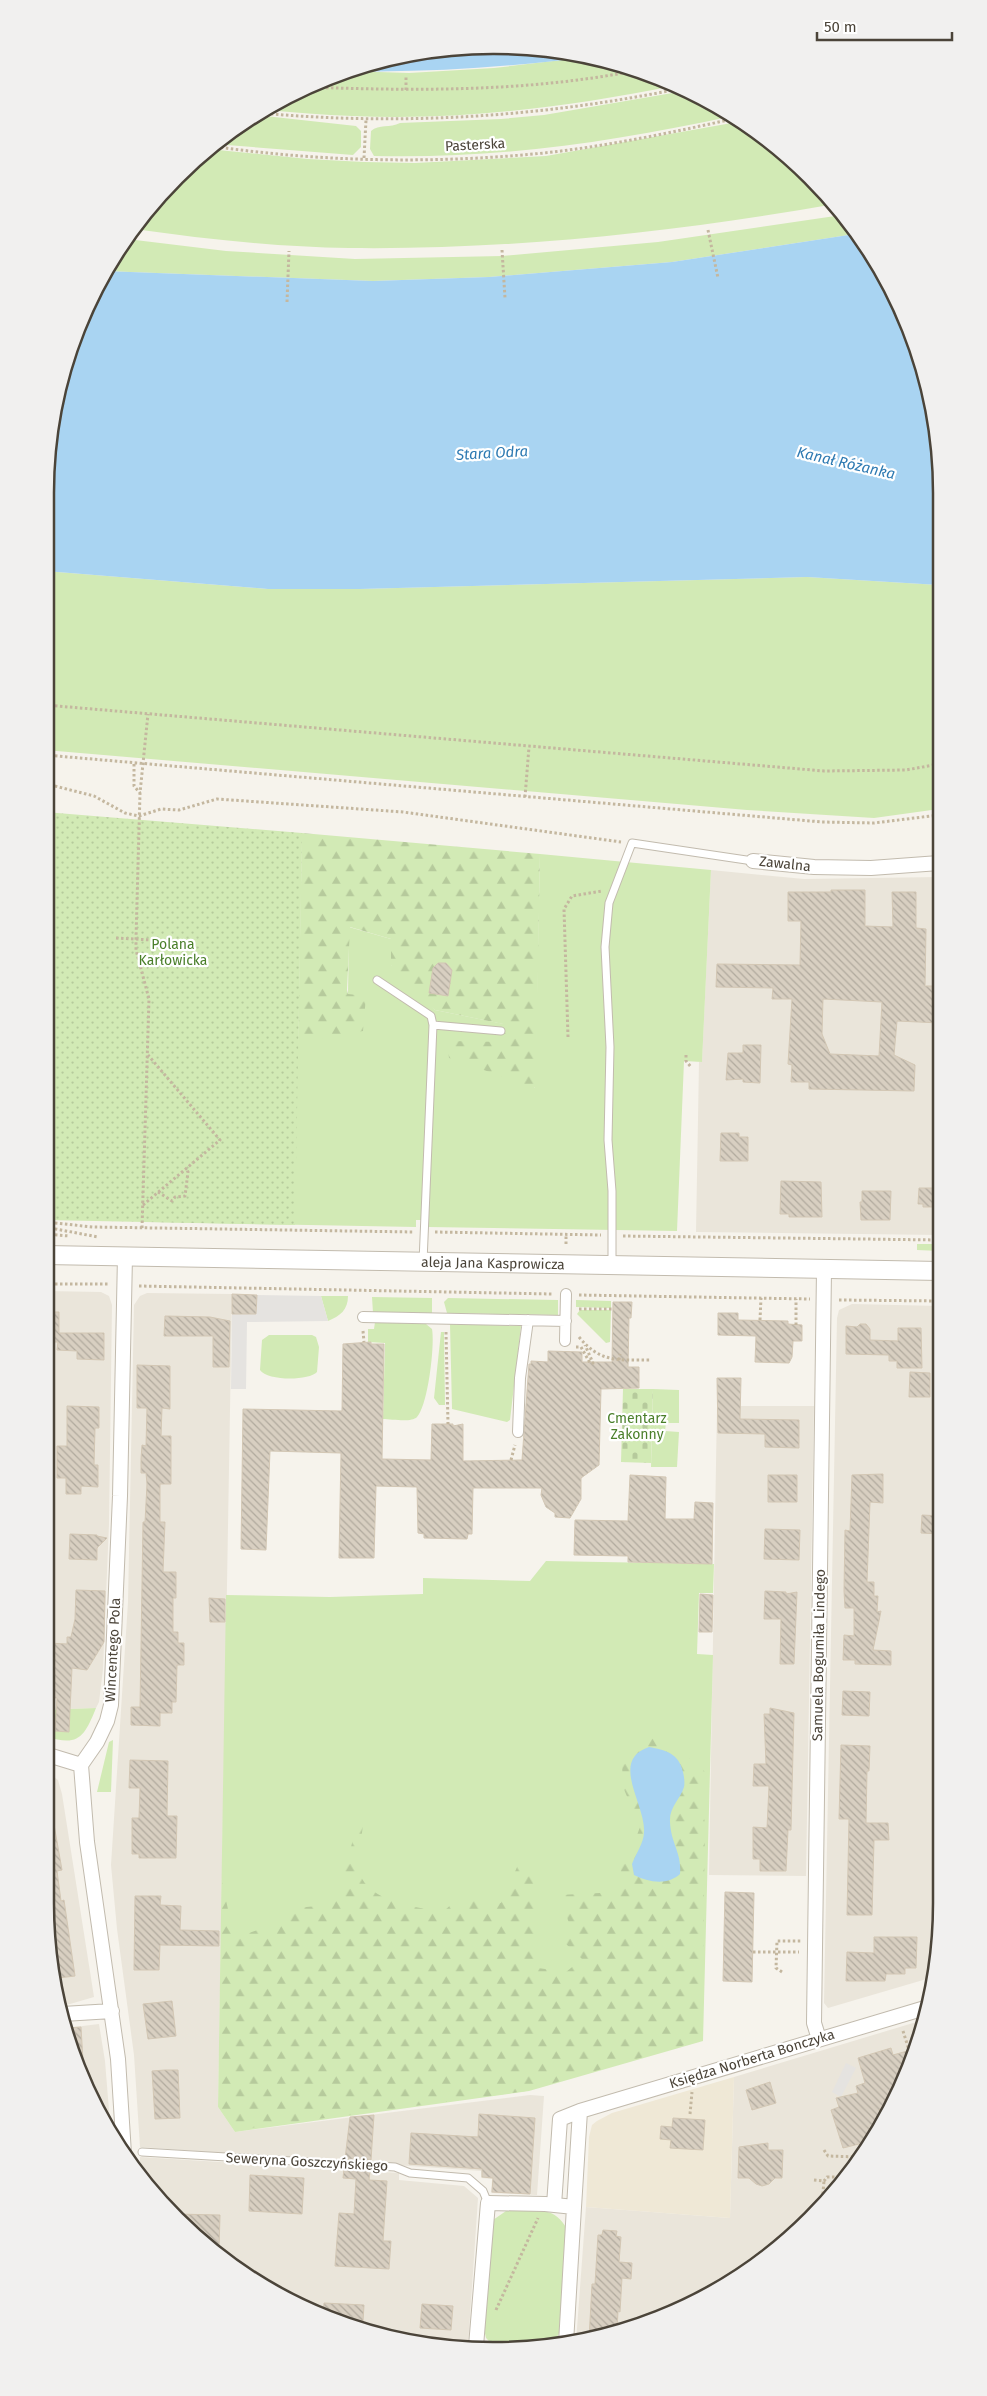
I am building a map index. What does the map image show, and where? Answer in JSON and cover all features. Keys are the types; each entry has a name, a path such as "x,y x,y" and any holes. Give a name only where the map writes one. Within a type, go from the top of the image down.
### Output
{"street":[{"name":"Zawalna","path":"753,861 814,867 861,868 933,864"},
{"name":"aleja Jana Kasprowicza","path":"54,1255 933,1272"},
{"name":"Wincentego Pola","path":"81,1766 97,1742 107,1721 111,1705 120,1496 125,1256"},
{"name":"Samuela Bogumiła Lindego","path":"819,2039 814,2024 824,1270"},
{"path":"565,1341 566,1294"},
{"path":"363,1317 566,1321"},
{"path":"518,1432 520,1378 528,1320"},
{"path":"54,1757 81,1766 86,1842 118,2059 123,2139"},
{"path":"68,2014 112,2010"},
{"name":"Księdza Norberta Bonczyka","path":"549,2204 560,2119 580,2111 920,2010"},
{"path":"566,2336 580,2111"},
{"path":"477,2341 488,2203 549,2204 574,2207"}],"lane":[{"name":"Zawalna","path":"632,843 753,861"},
{"path":"612,1266 612,1191 608,1140 610,1047 605,947 609,903 632,843"},
{"path":"377,980 431,1016 433,1025 423,1263"},
{"path":"433,1025 501,1031"},
{"name":"Seweryna Goszczyńskiego","path":"142,2152 395,2167 410,2173 468,2178 483,2191 488,2203"}],"path":[{"path":"324,88 406,90 503,88 620,74"},
{"path":"406,76 406,90"},
{"path":"273,114 366,120 505,115 578,106 669,90"},
{"path":"364,158 366,120"},
{"name":"Pasterska","path":"224,147 413,160 544,153 668,133 726,120"},
{"path":"708,230 718,278"},
{"path":"502,250 505,298"},
{"path":"287,302 289,251"},
{"path":"54,706 824,771 906,770 933,765"},
{"path":"142,1228 149,999 136,950 136,939 140,793 148,714"},
{"path":"525,797 529,747"},
{"path":"54,756 822,822 874,823 933,816"},
{"path":"134,764 134,786 140,793"},
{"path":"54,786 94,796 125,813 139,816 160,809 179,810 217,799 403,812 632,843"},
{"path":"568,1037 564,908 572,896 594,891 613,891"},
{"path":"116,938 188,942"},
{"path":"142,1205 220,1140 147,1055"},
{"path":"686,1055 686,1061 691,1066"},
{"path":"158,1192 172,1201 176,1197 184,1196 188,1172 186,1168"},
{"path":"54,1223 93,1227 142,1228 933,1240"},
{"path":"92,1233 93,1227"},
{"path":"566,1235 566,1244"},
{"path":"54,1284 117,1284"},
{"path":"132,1285 933,1302"},
{"path":"760,1320 761,1298"},
{"path":"796,1298 796,1324"},
{"path":"566,1308 613,1309"},
{"path":"442,1320 447,1336 448,1424"},
{"path":"566,1321 583,1346 593,1363 590,1364 583,1346"},
{"path":"363,1335 364,1342"},
{"path":"583,1346 607,1360 650,1360"},
{"path":"619,1360 620,1354"},
{"path":"782,1972 776,1968 777,1941 807,1941"},
{"path":"753,1952 804,1952"},
{"path":"899,2016 908,2050"},
{"path":"690,2114 692,2090"},
{"path":"824,2150 827,2155 852,2157"},
{"path":"823,2193 824,2181 827,2177 836,2177"},
{"path":"814,2180 824,2181"},
{"path":"477,2341 488,2328 549,2204"}],"shaded area":[{"path":"711,870 804,879 933,877 933,1235 696,1232 699,1062 702,1061"},
{"path":"54,1291 101,1292 109,1296 112,1305 109,1524 103,1669 99,1702 96,1708 54,1710"},
{"path":"147,1293 232,1294 218,2107 235,2132 530,2095 544,2096 537,2195 491,2193 492,2179 481,2178 481,2171 140,2147 134,2055 117,1929 111,1865 128,1602 134,1305 140,1296"},
{"path":"257,1295 321,1296 328,1321 247,1322 246,1389 231,1389 232,1314 256,1314"},
{"path":"852,1304 933,1306 933,1902 932,1931 926,1979 828,2008 824,2003 837,1318 839,1310"},
{"path":"717,1406 814,1406 806,1876 709,1875"},
{"path":"54,1777 58,1780 62,1794 94,1997 66,2004 62,1988 55,1931"},
{"path":"916,2022 900,2071 888,2097 859,2147 824,2192 783,2233 738,2268 688,2297 635,2319 577,2334 586,2207 730,2218 734,2077"},
{"path":"99,2024 105,2061 109,2116 87,2071 72,2027"},
{"path":"846,2063 856,2068 841,2097 832,2092"},
{"path":"734,2077 730,2218 586,2207 589,2137 592,2125 612,2113"},
{"path":"140,2157 399,2173 399,2180 464,2186 478,2198 468,2341 408,2334 380,2327 325,2309 299,2297 249,2268 204,2233 163,2192 140,2163"}],"green space":[{"path":"564,60 607,69 664,88 554,106 473,114 392,117 341,116 278,111 325,87 370,72 409,73 494,68"},
{"path":"674,93 722,118 643,134 510,152 465,155 374,156 370,149 371,131 400,123 501,119 544,115"},
{"path":"268,116 356,126 361,131 361,147 353,155 226,145"},
{"path":"730,123 783,163 825,206 654,231 471,246 349,248 295,246 142,230 183,183 220,150 308,159 415,163 546,156"},
{"path":"834,216 849,235 672,262 489,277 373,281 115,271 135,240 226,251 355,259 502,256 658,242"},
{"path":"54,572 268,589 360,589 807,577 933,585 933,810 874,818 747,810 54,751"},
{"name":"Polana Karłowicka","path":"54,813 302,833 295,1225 54,1220"},
{"path":"302,833 298,1043 348,994 349,927 391,939 391,965 435,1010 504,1024 503,1042 535,1088 540,854 711,870 702,1062 684,1061 677,1231 428,1227 423,1220 416,1220 416,1227 153,1222"},
{"path":"302,833 540,854 536,1088 449,1058 447,1041 503,1042 503,1024 435,1010 398,981 391,965 391,939 350,927 347,990 348,994 366,996 363,1031 298,1043"},
{"path":"917,1244 933,1244 933,1251 917,1250"},
{"path":"321,1296 348,1296 347,1305 340,1315 328,1321"},
{"path":"372,1297 432,1298 432,1315 373,1313"},
{"path":"448,1298 558,1300 558,1315 447,1313 444,1302"},
{"path":"576,1300 611,1301 611,1308 576,1307"},
{"path":"580,1310 611,1310 610,1342 606,1343 577,1314"},
{"path":"375,1322 426,1324 432,1329 431,1361 427,1388 421,1410 414,1419 383,1419 385,1343 368,1342 368,1329 374,1329"},
{"path":"450,1324 521,1326 510,1420 507,1422 452,1409"},
{"path":"441,1332 444,1332 445,1405 439,1405 434,1398"},
{"path":"269,1335 312,1335 316,1337 319,1347 317,1372 313,1375 297,1378 279,1378 264,1374 260,1370 262,1340"},
{"name":"Cmentarz Zakonny","path":"623,1389 653,1389 651,1463 621,1462"},
{"path":"653,1389 679,1390 679,1423 666,1423 665,1431 679,1432 677,1467 651,1467"},
{"path":"546,1561 714,1564 713,1593 699,1593 697,1654 713,1655 703,2041 529,2091 235,2132 218,2107 226,1595 330,1597 423,1594 423,1578 530,1581"},
{"path":"96,1708 88,1727 83,1733 72,1740 54,1738 54,1710"},
{"path":"646,1734 695,1762 707,1774 698,1791 705,1823 702,2040 526,2091 235,2130 219,2107 222,1882 231,1923 249,1933 272,1925 286,1909 317,1906 339,1893 357,1824 363,1825 358,1868 364,1882 383,1897 420,1908 443,1912 458,1898 501,1903 522,1856 532,1878 535,1892 535,1947 538,1968 566,1972 582,1959 566,1944 561,1930 569,1923 559,1895 620,1892 621,1867 633,1846 640,1827 623,1787 622,1763","holes":["678,1797 671,1813 670,1829 681,1860 637,1853 644,1831 641,1809"]},
{"path":"113,1740 111,1792 97,1792 109,1742"},
{"path":"506,2211 546,2212 557,2217 567,2229 557,2337 494,2342 490,2342 486,2338 484,2329 493,2220"}],"water":[{"path":"465,55 522,55 564,60 528,64 408,71 373,71 408,62"},
{"path":"849,235 874,274 900,325 910,352 925,408 932,465 933,585 807,577 360,589 268,589 54,572 55,465 62,408 77,352 87,325 115,271 373,281 489,277 672,262"},
{"path":"649,1747 666,1751 675,1757 681,1766 684,1780 684,1787 670,1817 680,1874 675,1878 657,1882 634,1875 632,1864 644,1832 643,1821 630,1772 632,1762 637,1753"}],"building":[{"path":"865,890 865,926 893,927 892,892 916,892 916,928 926,929 925,986 933,986 933,1023 897,1021 894,1055 915,1065 914,1091 809,1089 809,1082 791,1082 792,1065 788,1064 792,999 772,999 773,988 716,987 717,964 800,965 801,921 788,921 788,892","holes":["823,999 882,1002 879,1056 830,1054 822,1034"]},
{"path":"438,963 446,963 452,970 448,996 429,993 433,968"},
{"path":"743,1045 761,1045 760,1083 743,1082 743,1079 726,1080 728,1053 743,1053"},
{"path":"721,1133 739,1133 739,1137 748,1137 748,1161 720,1161"},
{"path":"781,1181 821,1182 822,1217 789,1217 789,1214 780,1214"},
{"path":"919,1188 933,1188 933,1207 923,1207 923,1204 918,1204"},
{"path":"862,1191 891,1191 890,1220 861,1220 860,1202 862,1202"},
{"path":"232,1294 257,1295 256,1314 232,1314"},
{"path":"613,1302 632,1302 631,1318 629,1318 628,1367 639,1367 639,1388 601,1389 599,1465 581,1478 581,1499 570,1518 555,1517 555,1513 546,1507 541,1495 542,1488 473,1488 472,1534 468,1534 467,1539 424,1538 424,1534 418,1533 417,1487 376,1486 374,1558 339,1558 341,1453 270,1451 266,1550 241,1549 243,1409 342,1411 343,1344 371,1342 371,1344 384,1344 382,1459 431,1460 432,1424 453,1424 453,1426 463,1424 463,1461 522,1460 529,1364 531,1364 531,1361 548,1362 548,1351 582,1352 582,1362 612,1362"},
{"path":"54,1312 59,1312 59,1333 104,1333 104,1360 77,1359 77,1351 57,1350 58,1342 54,1342"},
{"path":"718,1313 738,1313 738,1320 788,1321 788,1324 802,1325 802,1341 793,1341 792,1357 789,1363 755,1362 756,1336 718,1335"},
{"path":"165,1316 210,1317 230,1321 229,1367 213,1367 213,1336 164,1336"},
{"path":"860,1324 866,1324 870,1329 870,1340 898,1341 898,1328 921,1328 922,1368 897,1368 897,1361 889,1361 889,1355 846,1354 846,1326 857,1327"},
{"path":"137,1365 170,1366 170,1409 162,1408 161,1436 171,1436 171,1484 160,1484 160,1522 165,1522 163,1572 176,1572 176,1598 173,1598 173,1632 178,1632 178,1643 184,1643 184,1665 177,1665 176,1702 172,1702 172,1713 160,1713 160,1726 131,1725 131,1707 140,1707 143,1522 145,1522 147,1484 146,1473 141,1473 141,1459 142,1445 146,1446 147,1408 137,1408"},
{"path":"910,1372 930,1373 930,1397 909,1397"},
{"path":"717,1378 741,1378 740,1419 799,1420 799,1448 765,1447 765,1434 718,1433"},
{"path":"67,1406 99,1407 99,1428 95,1428 94,1465 98,1465 98,1487 81,1486 81,1494 66,1494 66,1478 57,1478 57,1446 67,1446"},
{"path":"883,1474 883,1503 870,1502 867,1582 874,1582 874,1596 878,1596 877,1612 881,1611 873,1650 891,1651 891,1665 855,1664 855,1660 843,1660 844,1635 854,1636 854,1608 845,1608 844,1591 845,1530 850,1531 852,1475"},
{"path":"630,1475 666,1477 665,1519 694,1519 695,1502 713,1503 712,1564 628,1562 628,1556 574,1555 575,1520 628,1521"},
{"path":"768,1475 797,1475 797,1502 768,1502"},
{"path":"922,1515 933,1516 933,1534 921,1533"},
{"path":"765,1529 800,1530 799,1560 764,1559"},
{"path":"70,1534 97,1535 107,1538 97,1548 97,1560 69,1559"},
{"path":"76,1590 105,1591 104,1642 87,1670 72,1668 69,1732 55,1731 57,1698 54,1698 54,1643 67,1644 67,1637 71,1637 75,1619"},
{"path":"765,1591 786,1592 786,1594 797,1592 794,1664 780,1664 781,1619 764,1619"},
{"path":"700,1594 713,1595 712,1632 699,1632"},
{"path":"209,1598 225,1599 225,1622 210,1622"},
{"path":"843,1691 870,1692 869,1716 842,1715"},
{"path":"770,1708 794,1713 791,1830 788,1830 786,1871 760,1871 760,1859 753,1859 753,1827 767,1828 769,1786 753,1786 754,1764 766,1764 764,1714 770,1714"},
{"path":"841,1745 870,1746 869,1771 867,1771 866,1823 888,1823 889,1840 874,1840 872,1915 847,1915 849,1819 839,1819"},
{"path":"130,1760 168,1761 167,1816 177,1816 176,1858 139,1858 139,1854 132,1854 132,1818 139,1818 140,1788 129,1788"},
{"path":"54,1825 62,1870 57,1871 61,1901 64,1900 75,1976 61,1978 58,1960 54,1902"},
{"path":"725,1892 754,1893 752,1982 723,1981"},
{"path":"135,1896 161,1896 160,1905 181,1906 180,1930 219,1931 219,1946 160,1945 159,1970 134,1970"},
{"path":"874,1937 917,1937 916,1968 905,1968 905,1974 886,1974 885,1981 846,1981 847,1952 874,1953"},
{"path":"172,2001 176,2036 148,2039 143,2004"},
{"path":"81,2027 83,2060 77,2044 72,2028"},
{"path":"891,2048 893,2055 907,2051 888,2097 861,2143 843,2148 831,2110 839,2107 836,2098 858,2093 856,2086 865,2083 858,2058"},
{"path":"178,2070 180,2118 155,2119 152,2071"},
{"path":"770,2082 776,2103 752,2110 746,2090"},
{"path":"479,2114 535,2118 530,2194 492,2192 493,2178 482,2177 482,2169 409,2164 411,2133 478,2137"},
{"path":"374,2115 371,2160 345,2159 350,2117"},
{"path":"673,2118 705,2120 703,2150 670,2148 671,2140 660,2139 661,2126 672,2127"},
{"path":"768,2143 768,2150 783,2150 782,2178 775,2178 769,2184 762,2186 749,2178 738,2178 739,2147"},
{"path":"344,2169 370,2171 369,2180 387,2181 383,2241 391,2241 389,2269 335,2266 339,2213 354,2214 356,2179 343,2178"},
{"path":"250,2175 304,2178 302,2214 249,2211"},
{"path":"184,2214 220,2215 219,2245"},
{"path":"603,2230 617,2231 616,2236 621,2237 619,2262 632,2263 631,2279 622,2278 617,2324 589,2331 592,2284 595,2284 598,2235 602,2235"},
{"path":"324,2303 364,2305 363,2321 352,2319 324,2308"},
{"path":"422,2304 453,2306 451,2330 420,2328"}],"water label":[{"name":"Stara Odra","path":"492,453"},
{"name":"Kanał Różanka","path":"846,463"}]}
